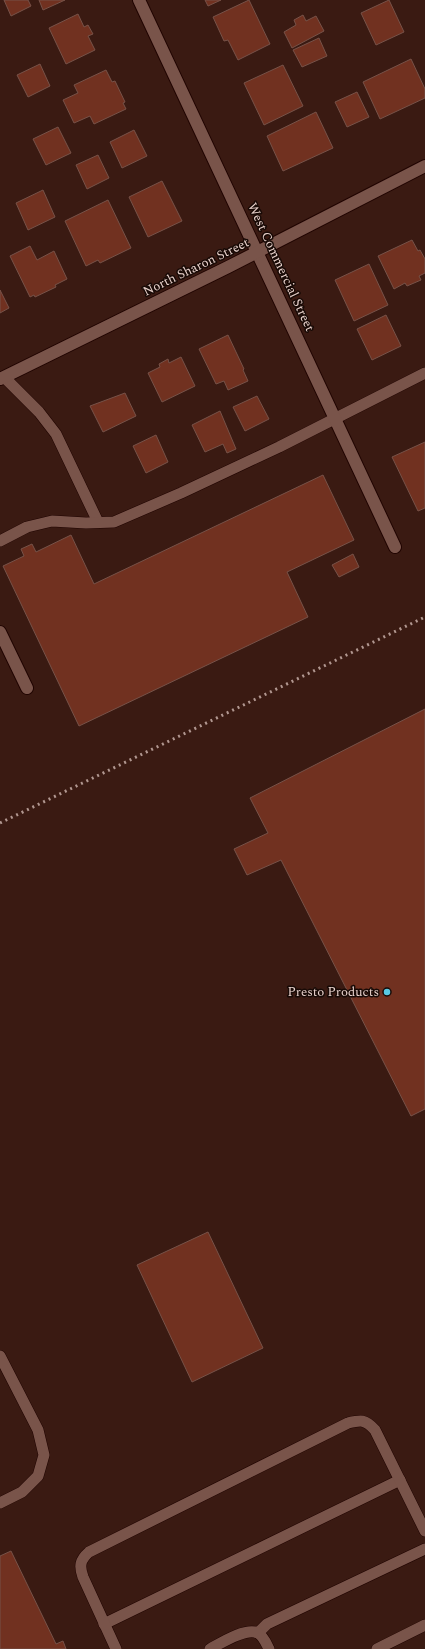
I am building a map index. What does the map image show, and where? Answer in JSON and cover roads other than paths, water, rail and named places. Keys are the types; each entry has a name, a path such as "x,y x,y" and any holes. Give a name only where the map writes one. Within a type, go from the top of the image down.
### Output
{"street":[{"name":"West Commercial Street","path":"140,0 395,547"},
{"name":"North Sharon Street","path":"2,378 258,252 425,166"},
{"path":"0,632 27,688"}],"lane":[{"path":"0,542 27,527 52,521 114,522 279,448 425,373"},
{"path":"2,378 39,412 56,434 98,522"},
{"path":"0,1356 38,1430 44,1454 38,1476 22,1492 0,1503"},
{"path":"116,1649 79,1568 83,1558 90,1552 348,1423 359,1420 368,1422 375,1430 425,1531"},
{"path":"104,1624 400,1480"},
{"path":"258,1633 267,1624 425,1549"},
{"path":"377,1649 425,1625"},
{"path":"210,1649 242,1633 251,1632 258,1633 264,1638 269,1649"}],"railway":[{"path":"0,823 425,617"}],"place":[{"name":"Presto Products","path":"387,992"}]}
